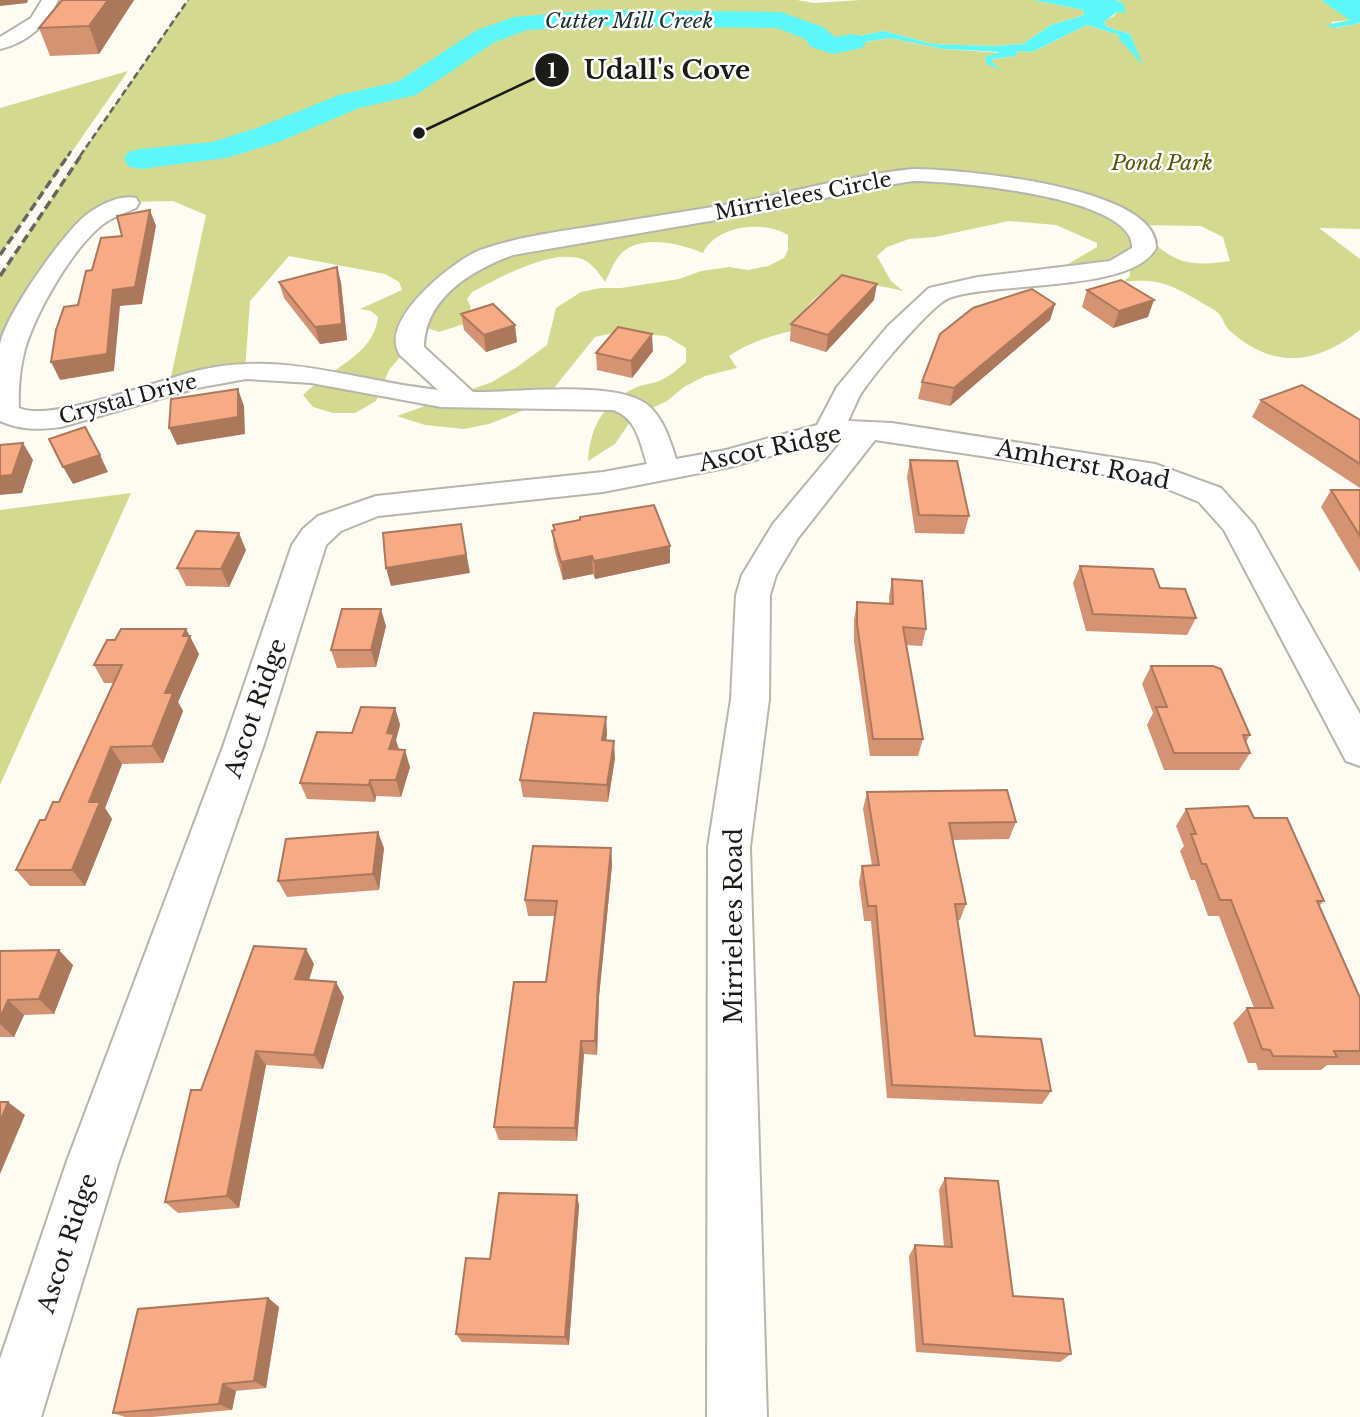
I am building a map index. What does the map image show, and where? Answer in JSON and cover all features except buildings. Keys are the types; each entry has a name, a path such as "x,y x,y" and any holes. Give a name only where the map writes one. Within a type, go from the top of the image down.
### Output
{"street":[{"path":"0,44 35,24 45,14 50,0"},
{"name":"Mirrielees Circle","path":"465,400 410,349 409,337 432,298 453,276 470,264 514,247 778,202 911,176 962,176 1058,194 1105,207 1137,225 1144,239 1142,254 1133,262 1113,268 978,285 938,293 897,332 847,393 847,432"},
{"name":"Crystal Drive","path":"128,203 94,220 79,237 64,255 17,334 4,392 5,412 11,417 28,421 58,419 169,386 245,371 284,371 422,396 465,400"},
{"path":"465,400 569,399 628,405 645,417 664,469"},
{"name":"Ascot Ridge","path":"11,1417 93,1161 244,744 312,540 326,526 344,516 376,506 603,482 730,458 782,442 847,432"},
{"name":"Amherst Road","path":"847,432 892,432 1155,473 1210,495 1238,526 1259,560 1360,750"},
{"name":"Mirrielees Road","path":"737,1417 729,847 750,699 753,595 759,575 847,432"}],"green space":[{"name":"Pond Park","path":"188,0 797,0 814,3 861,0 1034,0 1083,10 1084,15 1051,25 1023,44 994,46 932,44 884,31 835,41 784,21 822,49 890,38 944,49 1003,53 985,57 998,68 991,61 993,59 1015,56 1018,51 1032,52 1087,25 1119,35 1141,62 1130,34 1107,27 1104,21 1114,16 1123,3 1115,0 1321,0 1352,20 1331,22 1336,28 1360,23 1360,229 1319,228 1360,259 1360,330 1344,342 1311,356 1278,357 1245,343 1229,330 1215,311 1180,290 1154,282 1123,282 1130,276 1130,271 1117,263 1068,264 1097,247 1097,243 1056,225 1009,221 935,237 909,239 887,247 877,256 891,281 903,291 874,285 846,284 822,293 801,316 805,328 766,338 738,350 729,356 737,368 705,376 684,387 667,401 632,419 615,444 588,461 592,437 601,416 626,393 673,373 686,362 686,348 666,336 617,332 595,337 542,403 489,424 464,429 425,425 397,416 492,382 517,367 547,345 556,308 581,292 679,279 701,271 729,267 748,270 768,266 784,258 788,250 788,235 766,228 741,228 718,236 703,253 669,243 632,246 623,252 614,264 605,282 592,266 582,259 555,258 526,266 472,292 467,299 471,307 464,324 439,332 425,327 389,370 376,401 355,413 333,413 313,407 303,395 368,342 378,317 371,311 360,309 402,290 399,282 385,274 289,256 250,301 245,371 169,386 206,215 173,201 130,202 64,255 0,397 0,276","holes":["1138,225 1201,226 1223,237 1230,261 1200,263 1178,259 1159,247"]},
{"path":"128,71 0,255 0,108"},
{"path":"131,493 0,785 0,510"}],"water":[{"path":"1034,0 1115,0 1123,3 1126,13 1117,12 1104,22 1107,27 1130,34 1143,65 1119,39 1119,35 1087,25 1032,52 1018,51 1015,56 993,59 992,62 1000,70 987,64 985,57 1000,52 944,49 890,38 821,49 811,39 781,20 818,32 825,40 835,41 884,31 932,44 994,46 1023,44 1051,25 1084,15 1083,10"},
{"path":"1321,0 1360,0 1360,23 1335,28 1326,25 1350,20"}],"waterway":[{"name":"Cutter Mill Creek","path":"140,159 215,151 268,135 350,101 406,89 486,36 523,22 599,18 781,20 814,33 820,41 833,46 853,42"}],"railway":[{"path":"80,156 188,0"},
{"path":"68,156 71,151"},
{"path":"0,255 69,154"},
{"path":"0,276 82,154"}],"place":[{"name":"Udall's Cove","path":"419,133"}]}
